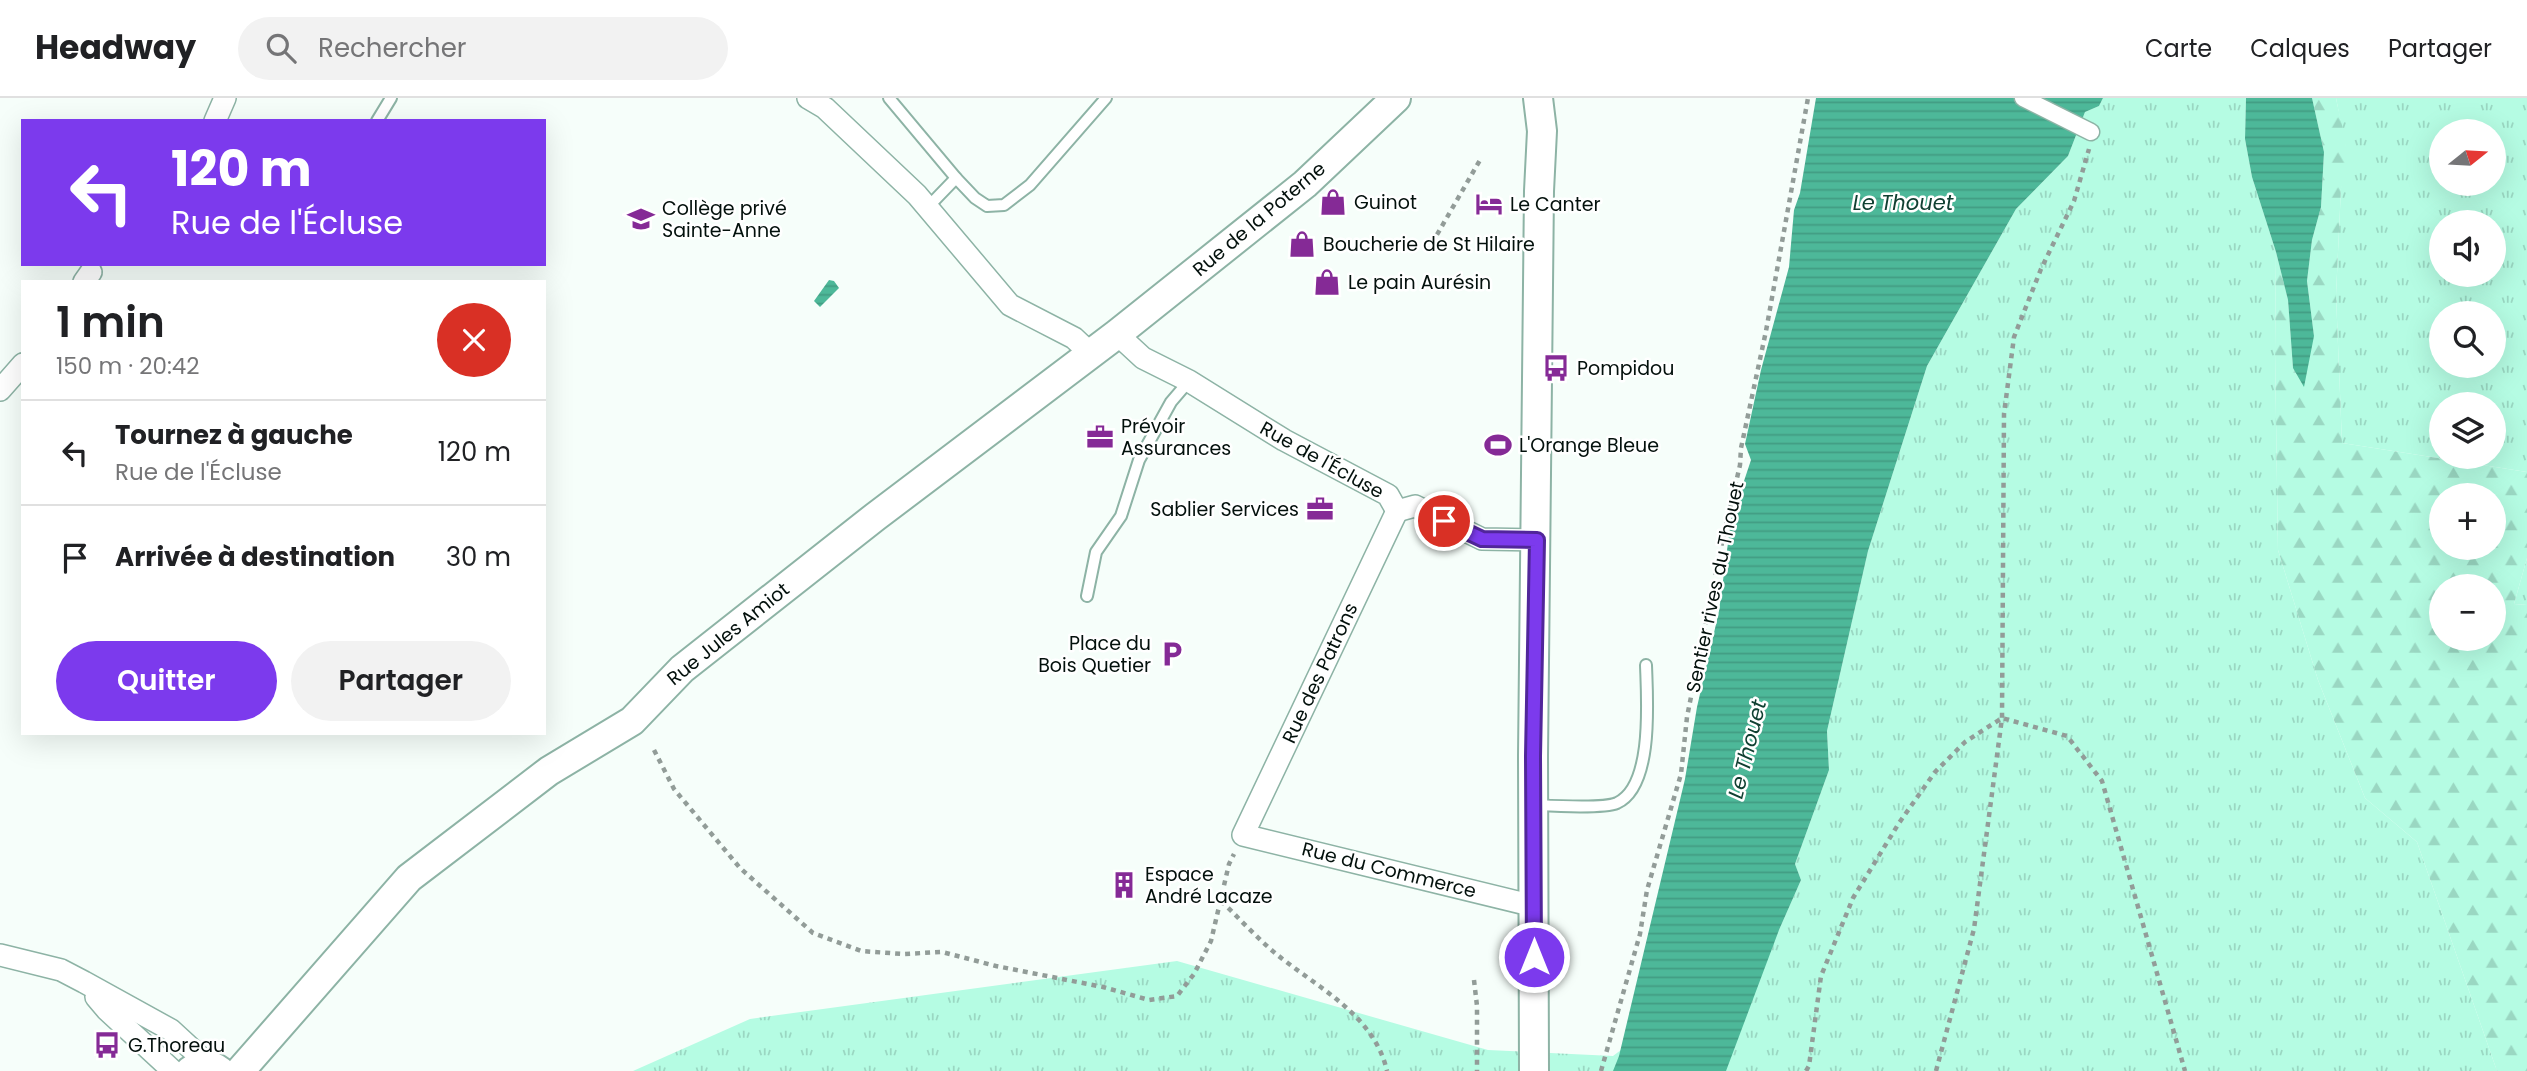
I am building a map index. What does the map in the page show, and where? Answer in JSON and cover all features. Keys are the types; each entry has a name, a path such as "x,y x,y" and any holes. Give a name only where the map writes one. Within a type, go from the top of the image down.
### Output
{"main road":[{"name":"Rue de la Poterne","path":"1117,334 1305,184 1396,98"},
{"path":"1534,1071 1533,805 1539,191 1542,131 1538,98"},
{"name":"Rue Jules Amiot","path":"240,1071 409,878 432,858 549,771 632,721 682,669 875,517 1117,334"}],"street":[{"path":"216,119 225,98"},
{"path":"808,98 825,107 927,208 1010,304 1074,338 1091,354"},
{"path":"2023,98 2091,132"},
{"name":"Rue de l'Écluse","path":"1117,334 1143,358 1189,381 1284,440 1388,495 1397,511 1415,506 1482,539 1537,540"},
{"path":"0,390 21,366"},
{"name":"Rue des Patrons","path":"1244,835 1397,511"},
{"name":"Rue du Commerce","path":"1244,835 1534,906"},
{"path":"0,954 51,967 171,1030 196,1053 204,1069"},
{"path":"84,982 107,1010 173,1071"}],"lane":[{"path":"377,119 391,98"},
{"path":"889,98 956,178 975,198 987,206 1004,205 1030,184 1106,98"},
{"path":"927,208 956,178"},
{"path":"1087,596 1096,552 1121,516 1139,460 1171,402 1189,381"},
{"path":"1533,805 1614,804 1626,797 1638,778 1648,720 1646,665"}],"path":[{"name":"Sentier rives du Thouet","path":"1601,1071 1640,934 1647,890 1681,774 1690,704 1719,556 1741,465 1741,448 1766,331 1808,98"},
{"path":"1936,1071 1974,929 2002,718 2004,414 2014,337 2041,269 2074,201 2087,161 2091,132"},
{"path":"1427,252 1480,160"},
{"path":"1806,1071 1809,1066 1821,975 1853,898 1899,823 1935,772 1965,742 2002,718 2067,736 2102,781 2185,1071"},
{"path":"654,750 674,789 740,869 813,933 862,951 903,954 942,952 996,966 1090,984 1149,1000 1177,996 1194,974 1212,941 1229,863 1244,835"},
{"path":"1221,901 1275,953 1333,995 1364,1027 1383,1054 1387,1071"},
{"path":"1474,980 1477,1006 1477,1071"}],"green space":[{"path":"2103,98 2246,98 2245,139 2252,177 2276,252 2278,550 2318,680 2365,798 2417,842 2497,1071 633,1071 750,1019 1177,961 1488,1050 1613,1056 1779,930 1801,880 1795,864 1829,770 1827,731 1868,551 1927,366 2016,209 2068,156 2085,112 2099,106"},
{"path":"2312,98 2336,98 2347,155 2345,178 2341,188 2336,295 2342,443 2429,457 2429,469 2506,469 2527,472 2527,558 2514,604 2527,605 2527,1071 2497,1071 2417,842 2365,798 2318,680 2278,550 2276,252 2288,300 2293,368 2314,336 2307,281 2312,240 2321,207 2324,152"},
{"path":"2336,98 2527,98 2527,472 2506,469 2506,392 2429,392 2429,457 2342,443 2336,295 2341,188 2346,149"},
{"path":"2527,558 2527,605 2514,604"}],"water":[{"name":"Le Thouet","path":"1816,98 2103,98 2099,106 2085,112 2068,156 2016,209 1927,366 1868,551 1827,731 1829,770 1795,864 1801,880 1779,930 1726,1071 1613,1071 1619,1056 1685,779 1697,707 1719,611 1731,520 1751,460 1745,444 1761,370 1789,267 1794,210 1800,193"},
{"path":"2246,98 2312,98 2324,152 2321,207 2312,240 2307,281 2314,336 2304,387 2293,368 2288,300 2252,177 2245,139"},
{"path":"829,280 834,281 839,288 820,307 814,301"}],"place":[{"name":"Guinot","path":"1333,202"},
{"name":"Le Canter","path":"1489,204"},
{"name":"Collège privé Sainte-Anne","path":"641,219"},
{"name":"Boucherie de St Hilaire","path":"1302,244"},
{"name":"Le pain Aurésin","path":"1327,282"},
{"name":"Pompidou","path":"1556,368"},
{"name":"Prévoir Assurances","path":"1100,437"},
{"name":"L'Orange Bleue","path":"1498,445"},
{"name":"Sablier Services","path":"1320,509"},
{"name":"Place du Bois Quetier","path":"1172,654"},
{"name":"Espace André Lacaze","path":"1124,885"},
{"name":"G.Thoreau","path":"107,1045"}],"route":[{"path":"1444,521 1482,539 1537,540 1533,756 1534,957"}]}
